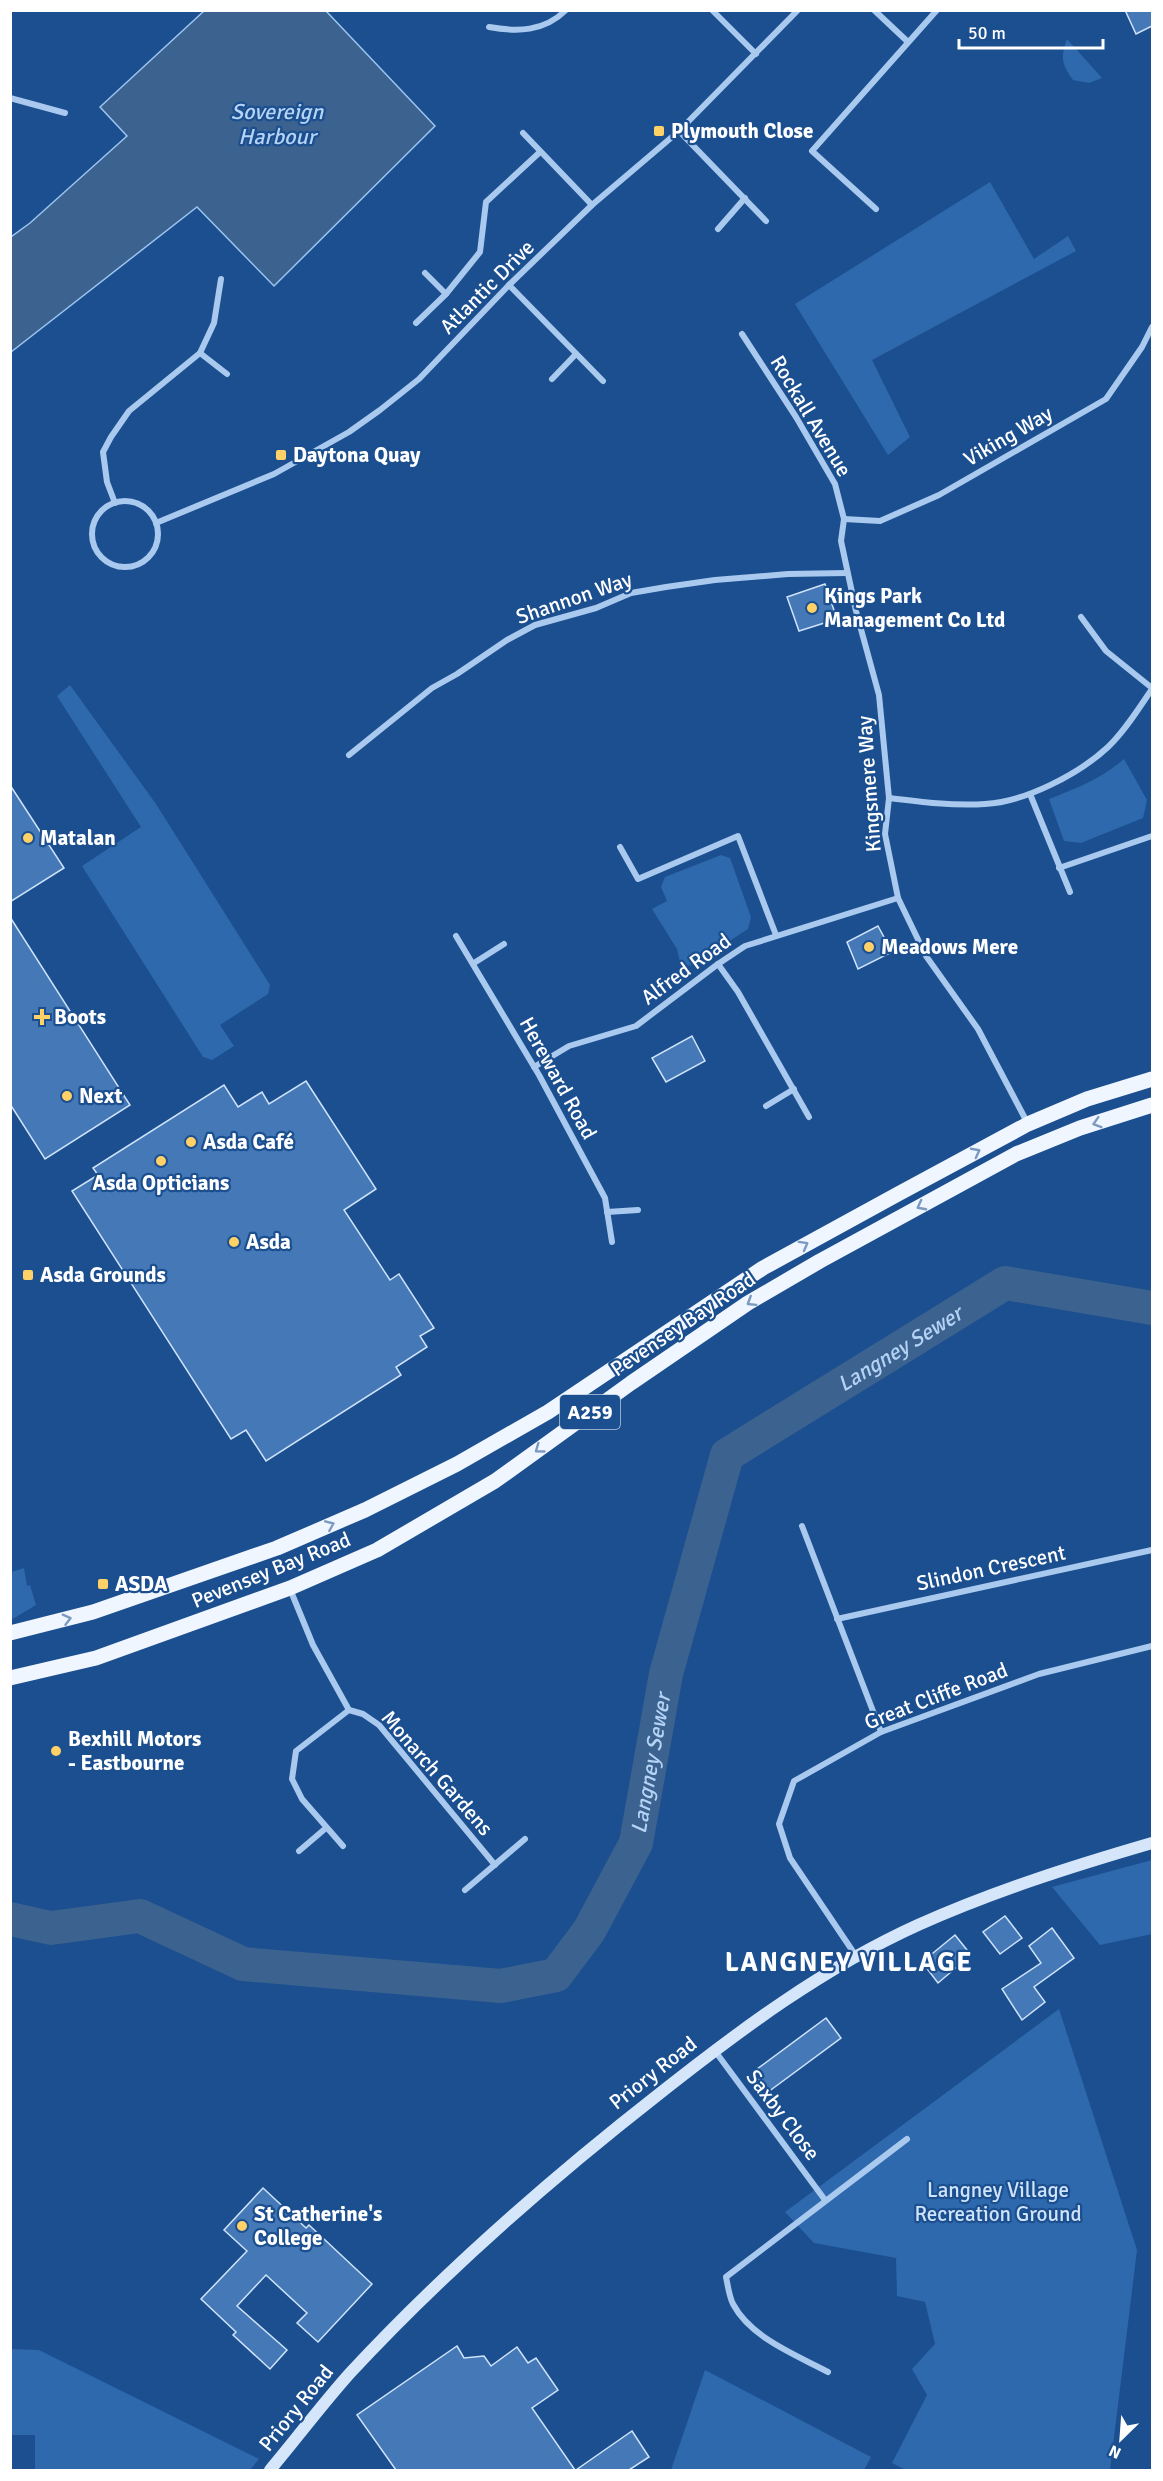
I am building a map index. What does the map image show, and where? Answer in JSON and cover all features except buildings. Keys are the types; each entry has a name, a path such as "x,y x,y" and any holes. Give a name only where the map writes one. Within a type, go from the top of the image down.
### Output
{"main road":[{"name":"Pevensey Bay Road","path":"10,1633 93,1612 277,1548 375,1505 456,1464 548,1412 763,1268 1028,1124 1087,1100 1152,1079"},
{"name":"Pevensey Bay Road","path":"10,1678 96,1658 290,1588 377,1550 495,1481 722,1321 820,1261 1016,1154 1080,1128 1152,1106"}],"street":[{"path":"489,27 516,32 544,26 566,10"},
{"path":"712,10 756,54"},
{"name":"Atlantic Drive","path":"156,523 274,474 349,432 419,379 592,205 679,131 798,10"},
{"path":"874,10 908,42"},
{"path":"876,210 812,151 937,10"},
{"path":"10,98 65,113"},
{"path":"679,131 766,221"},
{"path":"523,133 592,205"},
{"path":"416,323 446,294 480,252 486,202 540,152"},
{"path":"718,228 745,198"},
{"path":"425,273 446,294"},
{"path":"115,502 107,482 103,452 129,411 200,353 214,323 221,279"},
{"path":"510,285 603,381"},
{"name":"Viking Way","path":"844,519 880,521 939,495 1106,399 1142,347 1152,327"},
{"name":"Rockall Avenue","path":"742,334 796,417 835,484 844,519"},
{"path":"200,353 227,374"},
{"path":"552,379 576,354"},
{"path":"115,502 135,503 144,507 156,523 157,542 147,558 129,567 107,563 94,547 92,526 97,516 115,502"},
{"name":"Kingsmere Way","path":"844,519 841,541 879,695 889,798 885,834 898,898 926,956 978,1029 1028,1124"},
{"name":"Shannon Way","path":"349,755 432,688 507,640 536,625 596,608 631,593 666,587 788,574 848,573"},
{"path":"889,798 941,804 987,804 1030,794 1070,774 1108,747 1152,688 1106,651 1081,617"},
{"path":"1030,794 1070,892"},
{"path":"620,847 638,879 738,836 776,934"},
{"path":"1059,868 1152,836"},
{"name":"Alfred Road","path":"534,1066 569,1046 636,1026 745,946 776,934 898,898"},
{"name":"Hereward Road","path":"456,936 534,1066 605,1198 612,1242"},
{"path":"474,963 504,944"},
{"path":"718,964 738,992 809,1117"},
{"path":"766,1106 794,1089"},
{"path":"608,1212 638,1210"},
{"path":"802,1526 881,1732"},
{"name":"Slindon Crescent","path":"837,1619 1152,1550"},
{"name":"Monarch Gardens","path":"290,1588 313,1645 349,1710 363,1714 379,1725 495,1865"},
{"name":"Great Cliffe Road","path":"856,1957 790,1858 779,1824 794,1781 881,1732 1039,1674 1152,1646"},
{"name":"Monarch Gardens","path":"343,1846 302,1799 292,1779 296,1751 349,1710"},
{"path":"299,1851 326,1828"},
{"name":"Monarch Gardens","path":"465,1890 525,1839"},
{"name":"Priory Road","path":"270,2470 350,2373 470,2251 602,2138 714,2050 778,2004 856,1957 917,1925 1044,1874 1152,1843"},
{"name":"Saxby Close","path":"714,2050 825,2200"},
{"path":"828,2372 775,2343 750,2325 733,2304 726,2277 907,2139"}],"green space":[{"path":"1067,39 1102,78 1089,83 1073,80 1063,61"},
{"path":"990,182 1034,259 1068,236 1076,251 872,360 910,437 888,455 795,304"},
{"path":"70,685 156,804 270,985 268,994 220,1025 234,1046 212,1060 203,1057 82,866 141,827 57,696"},
{"path":"1124,759 1147,800 1143,818 1081,843 1064,841 1049,799 1098,778"},
{"path":"721,855 730,858 751,917 748,929 693,965 686,966 680,962 677,949 652,909 667,901 661,887 665,877"},
{"path":"24,1568 27,1586 30,1585 36,1605 11,1620 11,1572"},
{"path":"1152,1860 1152,1934 1100,1945 1052,1887"},
{"name":"Langney Village Recreation Ground","path":"1059,2009 1137,2250 1110,2470 906,2470 892,2463 927,2395 912,2369 935,2344 925,2302 897,2296 896,2258 814,2243 785,2212"},
{"path":"10,2349 39,2350 259,2459 250,2470 35,2470 35,2435 11,2435"},
{"path":"705,2370 871,2457 864,2470 671,2470"}],"water":[{"name":"Sovereign Harbour","path":"204,11 326,11 435,126 274,286 197,207 11,352 11,237 30,223 127,136 100,107"}],"waterway":[{"name":"Langney Sewer","path":"10,1919 51,1928 140,1916 243,1964 501,1986 556,1975 589,1931 636,1843 666,1674 727,1455 1005,1283 1152,1308"}],"place":[{"name":"Plymouth Close","path":"659,131"},
{"name":"Daytona Quay","path":"281,455"},
{"name":"Kings Park Management Co Ltd","path":"812,608"},
{"name":"Matalan","path":"28,838"},
{"name":"Meadows Mere","path":"869,947"},
{"name":"Boots","path":"42,1017"},
{"name":"Next","path":"67,1096"},
{"name":"Asda Café","path":"191,1142"},
{"name":"Asda Opticians","path":"161,1161"},
{"name":"Asda","path":"234,1242"},
{"name":"Asda Grounds","path":"28,1275"},
{"name":"ASDA","path":"103,1584"},
{"name":"Bexhill Motors - Eastbourne","path":"56,1751"},
{"name":"St Catherine's College","path":"242,2226"}],"district":[{"name":"LANGNEY VILLAGE","path":"849,1962"}]}
